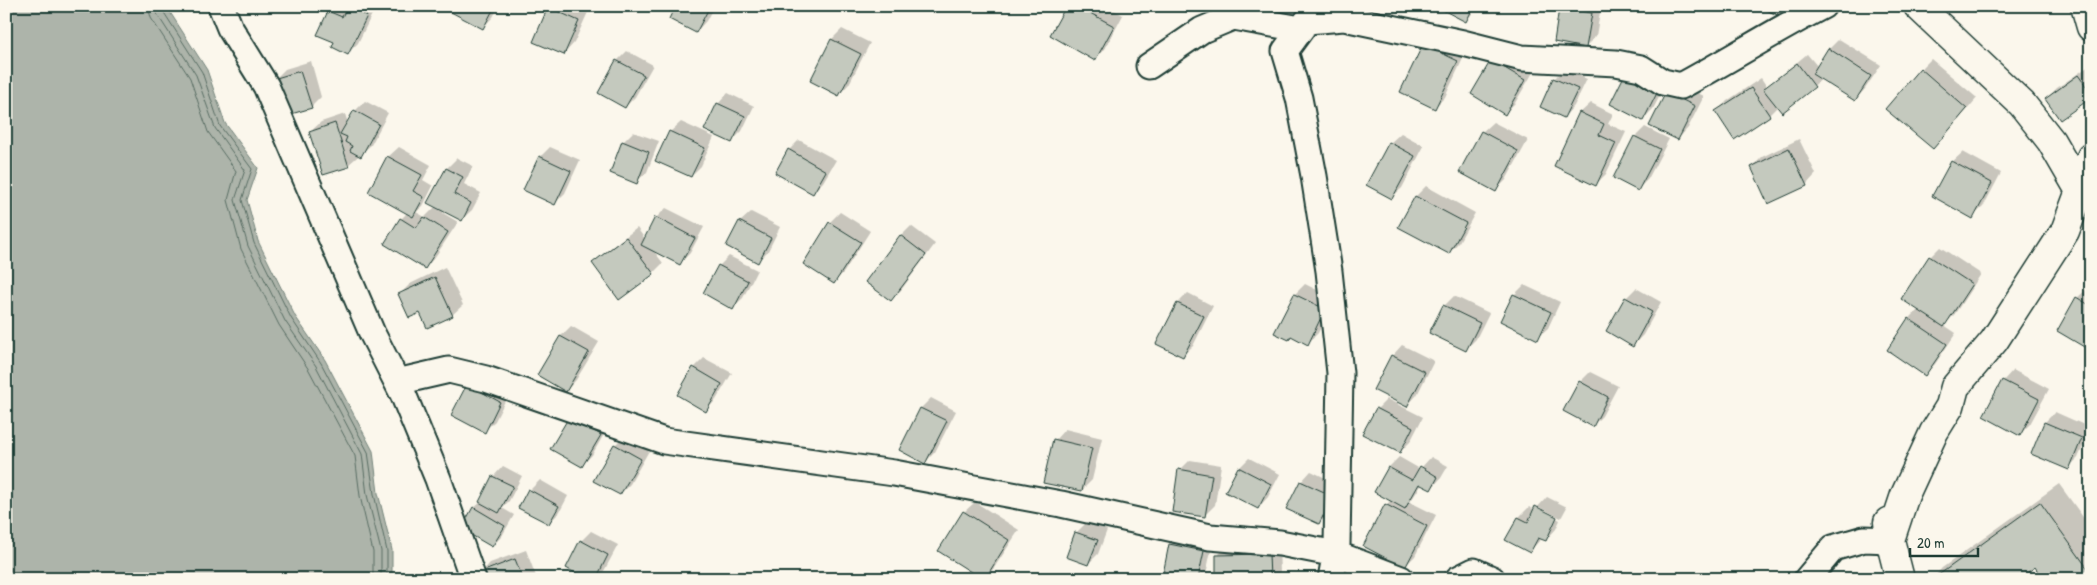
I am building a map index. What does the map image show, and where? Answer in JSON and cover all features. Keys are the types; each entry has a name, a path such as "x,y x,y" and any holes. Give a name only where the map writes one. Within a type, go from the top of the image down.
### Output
{"main road":[{"path":"1918,6 2022,104 2051,141 2080,191"},
{"path":"2085,6 2091,27"},
{"path":"1900,579 1890,540 1905,495 1934,432 1950,406 1955,387 1994,341 2065,231 2091,157"}],"street":[{"path":"221,6 230,28 266,86 372,333 396,382 438,478 473,579"},
{"path":"1332,579 1338,545 1340,374 1329,271 1314,176 1299,98 1286,51 1301,29 1307,22 1344,18 1463,43 1522,58 1616,63 1641,68 1663,82 1681,86 1715,68 1787,24 1823,6"},
{"path":"1149,66 1202,30 1233,17 1301,29"},
{"path":"396,382 449,370 486,379 664,441 894,472 1051,502 1210,536 1280,543 1336,554 1401,579"},
{"path":"1807,579 1833,548 1864,539 1890,540"},
{"path":"1458,579 1474,571 1492,579"}],"water":[{"path":"6,6 166,6 207,70 225,123 258,168 247,200 258,241 295,316 325,360 373,451 378,493 392,550 392,579 6,579"}],"building":[{"path":"455,6 495,6 483,29 451,12"},
{"path":"675,6 710,6 696,33 669,19"},
{"path":"1066,6 1077,6 1114,26 1095,61 1050,35"},
{"path":"1435,6 1474,6 1466,22"},
{"path":"1758,6 1781,6 1777,15"},
{"path":"347,7 367,16 348,55 332,47 334,42 317,35 328,11 342,17"},
{"path":"548,7 579,21 564,55 533,42"},
{"path":"1559,8 1592,13 1586,48 1554,42"},
{"path":"831,39 861,54 839,96 810,81"},
{"path":"1423,44 1458,61 1435,109 1400,92"},
{"path":"1828,48 1871,76 1855,101 1812,74"},
{"path":"616,60 644,75 625,108 598,93"},
{"path":"1491,60 1525,80 1505,115 1471,94"},
{"path":"1797,63 1815,87 1782,113 1763,89"},
{"path":"1920,68 1967,109 1933,149 1885,109"},
{"path":"300,71 312,108 284,116 273,79"},
{"path":"1626,72 1659,89 1643,121 1610,104"},
{"path":"2078,75 2091,93 2091,98 2060,120 2045,99"},
{"path":"1553,78 1578,89 1564,118 1540,107"},
{"path":"1751,88 1770,116 1734,140 1715,111"},
{"path":"1666,92 1695,106 1678,140 1649,126"},
{"path":"717,103 745,116 732,143 704,130"},
{"path":"354,110 379,124 361,157 350,151 352,146 345,142 347,137 340,134"},
{"path":"1579,112 1604,124 1599,135 1616,143 1596,186 1554,166"},
{"path":"335,123 349,167 323,175 309,132"},
{"path":"669,131 705,148 691,177 655,161"},
{"path":"1481,131 1518,151 1496,192 1459,172"},
{"path":"1634,136 1660,149 1638,191 1613,178"},
{"path":"622,141 649,152 637,184 610,173"},
{"path":"1389,142 1415,156 1392,199 1366,185"},
{"path":"1789,148 1807,186 1768,204 1751,167"},
{"path":"788,149 826,171 813,194 775,173"},
{"path":"387,156 422,175 413,191 424,197 413,217 368,192"},
{"path":"539,156 571,171 555,205 523,190"},
{"path":"1951,161 1992,183 1973,219 1932,196"},
{"path":"446,168 463,177 454,194 471,203 462,221 427,203"},
{"path":"1415,196 1466,223 1449,254 1398,227"},
{"path":"424,217 448,232 425,269 384,244 400,218 416,228"},
{"path":"655,217 695,238 680,265 641,245"},
{"path":"739,221 771,238 758,263 726,246"},
{"path":"829,222 861,242 834,284 803,264"},
{"path":"900,235 926,255 891,301 865,282"},
{"path":"626,237 654,274 619,300 592,263"},
{"path":"1929,256 1972,284 1944,327 1901,299"},
{"path":"718,265 748,281 733,310 703,293"},
{"path":"435,277 453,316 427,328 420,313 409,318 398,294"},
{"path":"1294,294 1325,309 1308,345 1291,336 1289,340 1274,333"},
{"path":"1513,294 1551,312 1538,340 1500,321"},
{"path":"1625,297 1652,312 1633,347 1606,331"},
{"path":"2076,297 2091,306 2091,351 2057,331"},
{"path":"1177,303 1204,316 1183,357 1156,344"},
{"path":"1443,305 1480,323 1466,351 1429,333"},
{"path":"1908,318 1947,344 1925,376 1887,350"},
{"path":"560,336 589,352 566,392 537,375"},
{"path":"1391,355 1425,372 1407,407 1373,390"},
{"path":"693,367 722,384 706,412 677,395"},
{"path":"2002,380 2039,399 2020,436 1983,416"},
{"path":"1579,381 1608,397 1593,427 1563,411"},
{"path":"467,384 500,402 485,433 451,415"},
{"path":"920,408 947,421 925,464 899,450"},
{"path":"1376,408 1413,427 1400,453 1362,434"},
{"path":"569,417 601,435 582,467 550,449"},
{"path":"2044,422 2082,438 2069,470 2031,454"},
{"path":"1053,439 1092,448 1082,491 1043,483"},
{"path":"614,444 641,459 620,495 593,481"},
{"path":"1420,466 1438,477 1431,490 1419,484 1405,509 1374,492 1388,467 1412,480"},
{"path":"1238,467 1271,484 1258,509 1225,492"},
{"path":"1178,469 1212,475 1205,517 1172,512"},
{"path":"492,476 513,486 499,513 479,502"},
{"path":"1300,481 1333,496 1319,524 1286,509"},
{"path":"528,489 559,506 549,524 518,508"},
{"path":"2040,502 2091,573 2091,579 2043,579 2035,567 2019,579 1933,579"},
{"path":"1385,504 1427,526 1405,568 1363,546"},
{"path":"1535,506 1557,517 1546,541 1538,538 1530,553 1505,540 1518,517 1528,522"},
{"path":"473,507 505,526 492,547 461,529"},
{"path":"963,511 1009,540 985,579 982,579 938,551"},
{"path":"1075,532 1098,540 1088,565 1066,557"},
{"path":"580,540 608,555 596,579 586,579 566,568"},
{"path":"1169,544 1204,551 1198,579 1162,579"},
{"path":"1269,554 1270,579 1216,579 1216,555"},
{"path":"515,559 523,579 481,579 479,573"}]}
